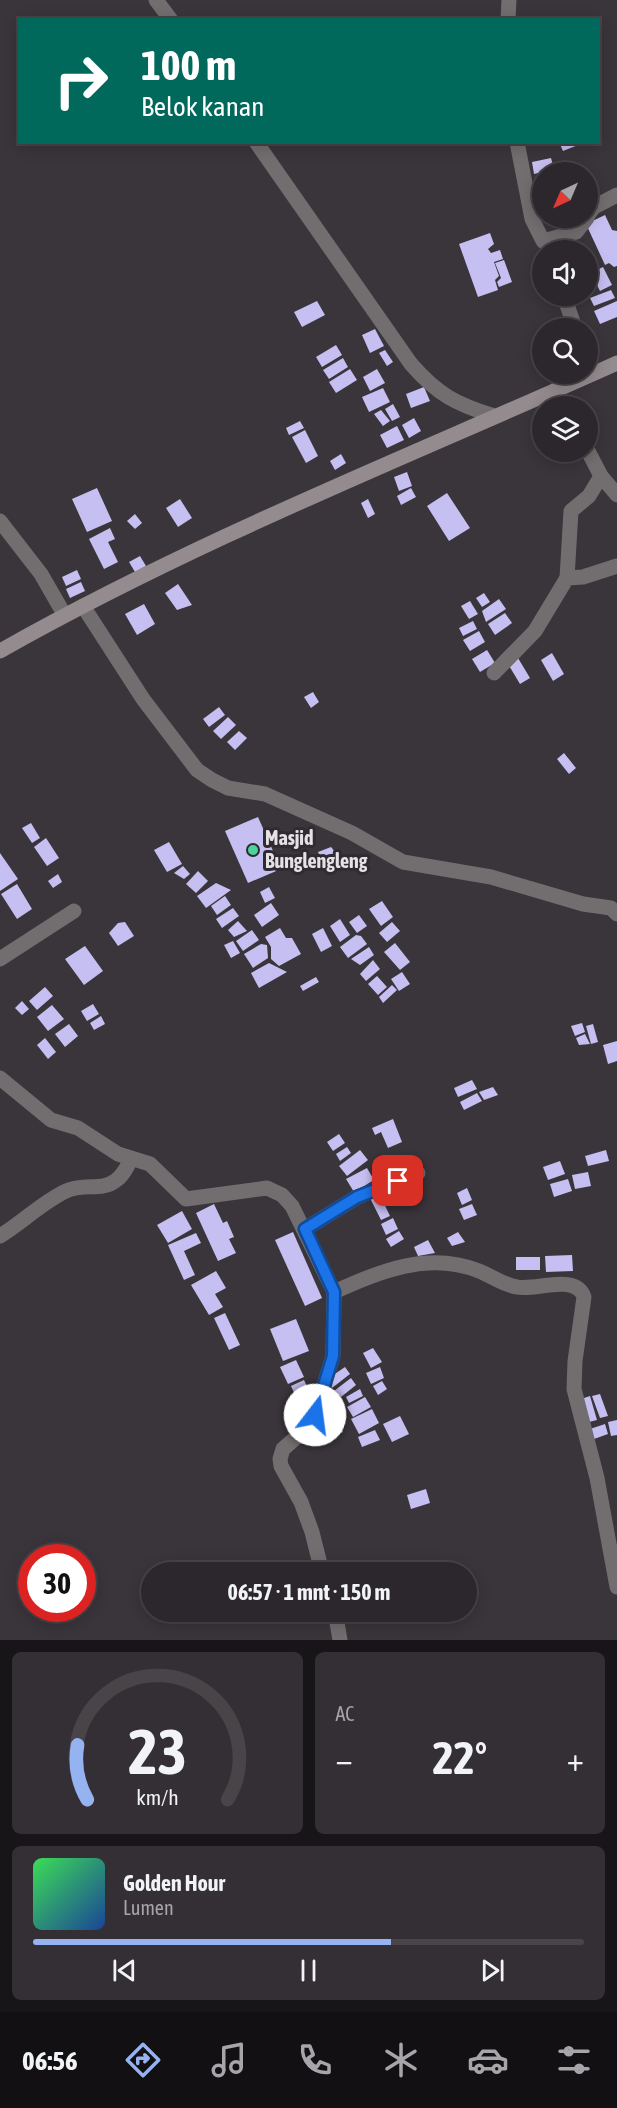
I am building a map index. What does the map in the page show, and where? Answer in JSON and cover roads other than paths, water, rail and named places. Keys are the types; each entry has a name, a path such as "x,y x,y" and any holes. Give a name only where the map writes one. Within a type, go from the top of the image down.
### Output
{"street":[{"path":"156,0 170,18"},
{"path":"508,18 509,0"},
{"path":"257,144 411,364 431,384 458,404 494,416"},
{"path":"517,144 532,219 541,240"},
{"path":"598,205 617,195"},
{"path":"558,240 576,232 579,228"},
{"path":"598,367 617,363"},
{"path":"0,651 64,615 244,527 565,384"},
{"path":"555,390 558,396"},
{"path":"594,462 601,476 617,495"},
{"path":"494,673 535,631 567,578 571,511 589,496 601,476"},
{"path":"0,522 41,574 64,615"},
{"path":"567,578 583,578 617,566"},
{"path":"83,606 143,699 197,770 212,780 228,788 265,794 352,833 403,862 491,878 583,904 611,908 617,914"},
{"path":"0,959 74,911"},
{"path":"0,1078 51,1120 84,1131 118,1154 156,1168 186,1199 228,1195 252,1188 276,1190 292,1206 334,1292 333,1356 315,1415 307,1428 287,1444 280,1460 301,1502 320,1562"},
{"path":"0,1236 43,1204 66,1191 84,1185 98,1187 115,1181 131,1159"},
{"path":"305,1229 357,1197 418,1173"},
{"path":"334,1292 399,1267 440,1261 478,1270 517,1287 556,1284 577,1287 582,1291 584,1297 575,1361 574,1389 597,1478 617,1587"},
{"path":"337,1622 340,1640"}],"place":[{"name":"Masjid Bunglengleng","path":"253,850"}]}
